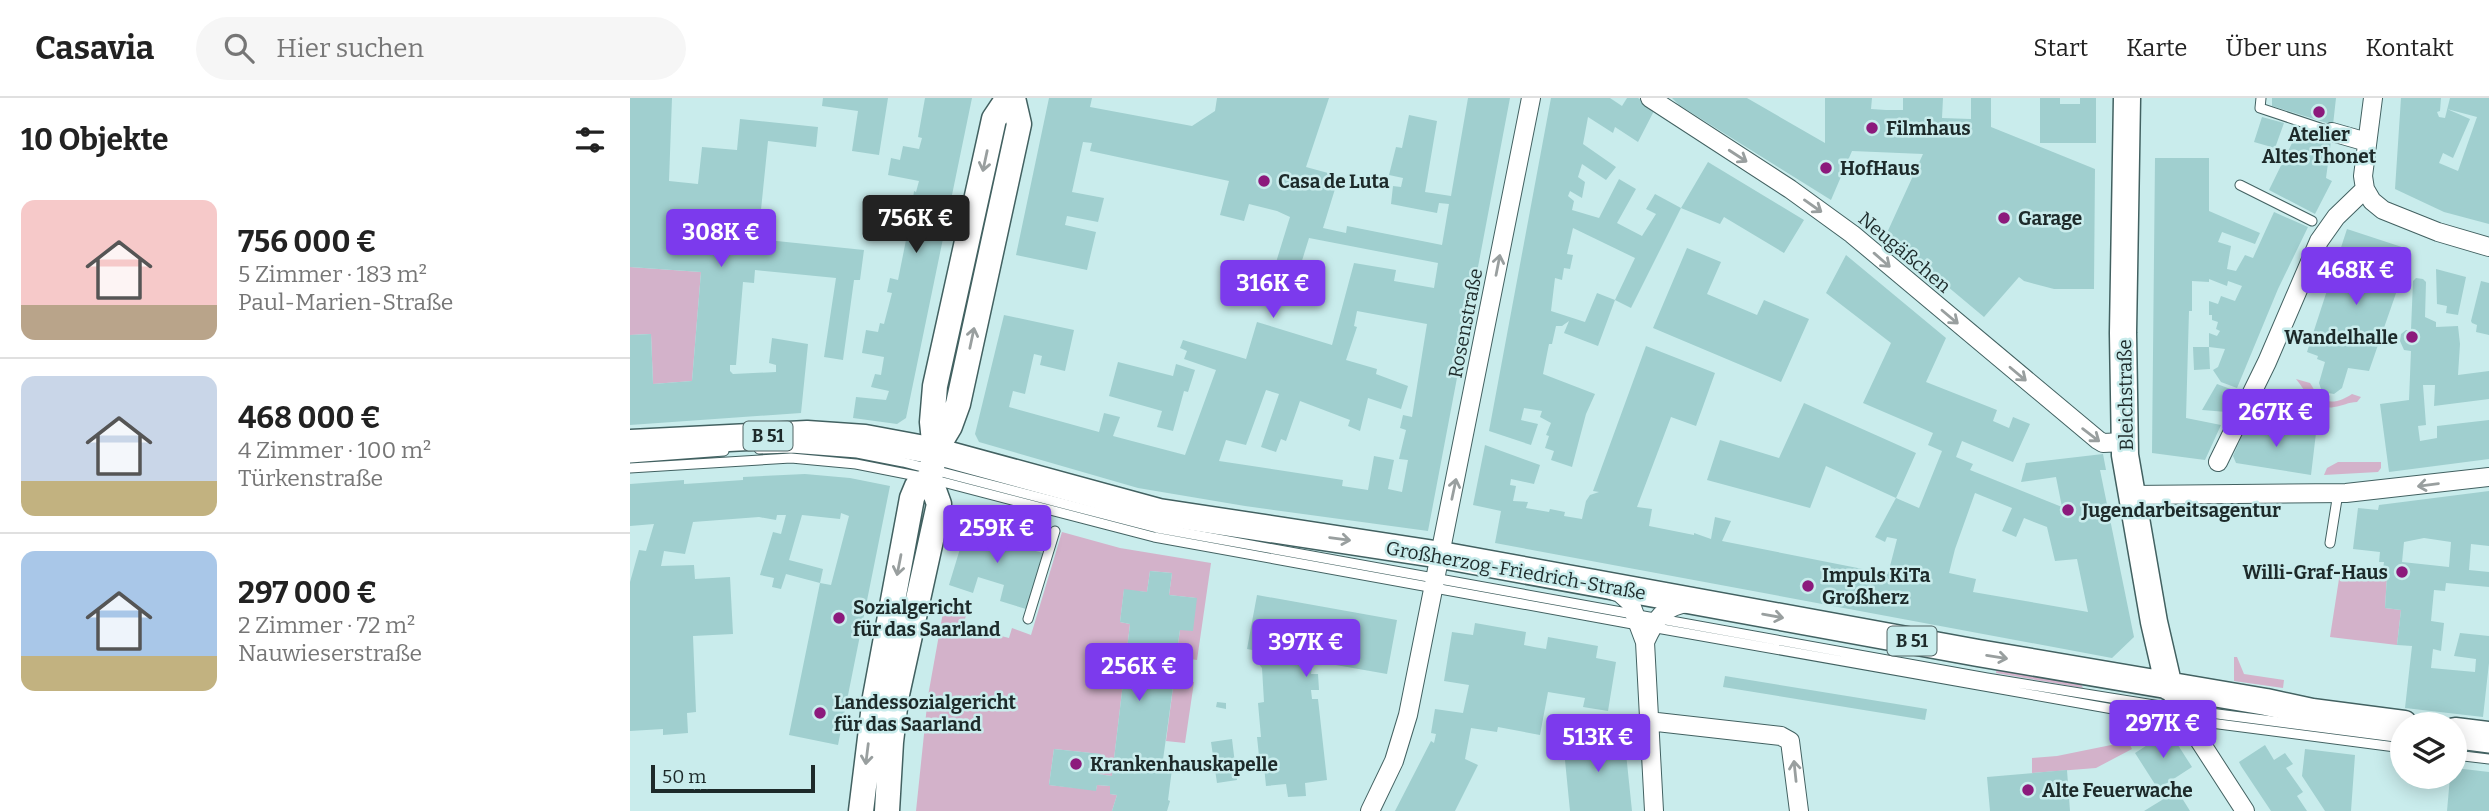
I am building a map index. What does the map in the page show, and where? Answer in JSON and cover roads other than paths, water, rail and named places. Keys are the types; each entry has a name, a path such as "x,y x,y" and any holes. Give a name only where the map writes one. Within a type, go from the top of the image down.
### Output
{"main road":[{"path":"861,811 875,697 910,509 916,486 932,466 958,404 1019,124 1010,98"},
{"name":"Bleichstraße","path":"2127,98 2123,333 2125,442 2131,495 2154,622 2178,705"},
{"name":"Großherzog-Friedrich-Straße","path":"630,443 819,435 865,438 932,466 1158,512 1394,548 1436,575 1484,564 1700,603 2178,705 2266,702 2312,712 2390,722"},
{"path":"887,811 891,742 897,699 939,504 932,466"},
{"path":"2467,732 2489,735"}],"street":[{"name":"Rosenstraße","path":"1370,811 1394,761 1405,730 1531,98"},
{"name":"Neugäßchen","path":"1650,98 1852,234 2098,440 2103,443 2125,442"},
{"path":"2372,98 2363,176 2365,189 2372,201 2383,210 2438,232 2489,247"},
{"path":"2332,132 2367,142"},
{"path":"2218,462 2267,362 2319,225 2365,189"},
{"path":"2131,495 2338,493 2489,477"},
{"path":"1594,584 1620,593 1646,625 1648,721 1654,811"},
{"path":"1646,625 1676,604 1700,603"},
{"path":"2178,705 2245,811"},
{"path":"1648,721 1781,736 1790,741 1794,754 1799,811"}],"lane":[{"path":"2261,98 2260,108 2332,132"},
{"path":"2240,185 2319,225"},
{"path":"630,458 738,450"},
{"path":"749,450 847,452 932,466 1154,537 1436,575 1646,625 2390,735"},
{"path":"630,468 791,458 856,464 932,466"},
{"path":"2330,543 2338,493"},
{"path":"1028,620 1055,531"},
{"path":"2178,705 2390,746"},
{"path":"2467,745 2489,748"},
{"path":"2467,756 2489,759"}],"place":[{"name":"Atelier Altes Thonet","path":"2319,112"},
{"name":"Filmhaus","path":"1872,128"},
{"name":"HofHaus","path":"1826,168"},
{"name":"Casa de Luta","path":"1264,181"},
{"name":"Garage","path":"2004,218"},
{"name":"Wandelhalle","path":"2412,337"},
{"name":"Jugendarbeitsagentur","path":"2068,510"},
{"name":"Willi-Graf-Haus","path":"2402,572"},
{"name":"Impuls KiTa Großherz","path":"1808,586"},
{"name":"Sozialgericht für das Saarland","path":"839,618"},
{"name":"Landessozialgericht für das Saarland","path":"820,713"},
{"name":"Krankenhauskapelle","path":"1076,764"},
{"name":"Alte Feuerwache","path":"2028,790"}]}
